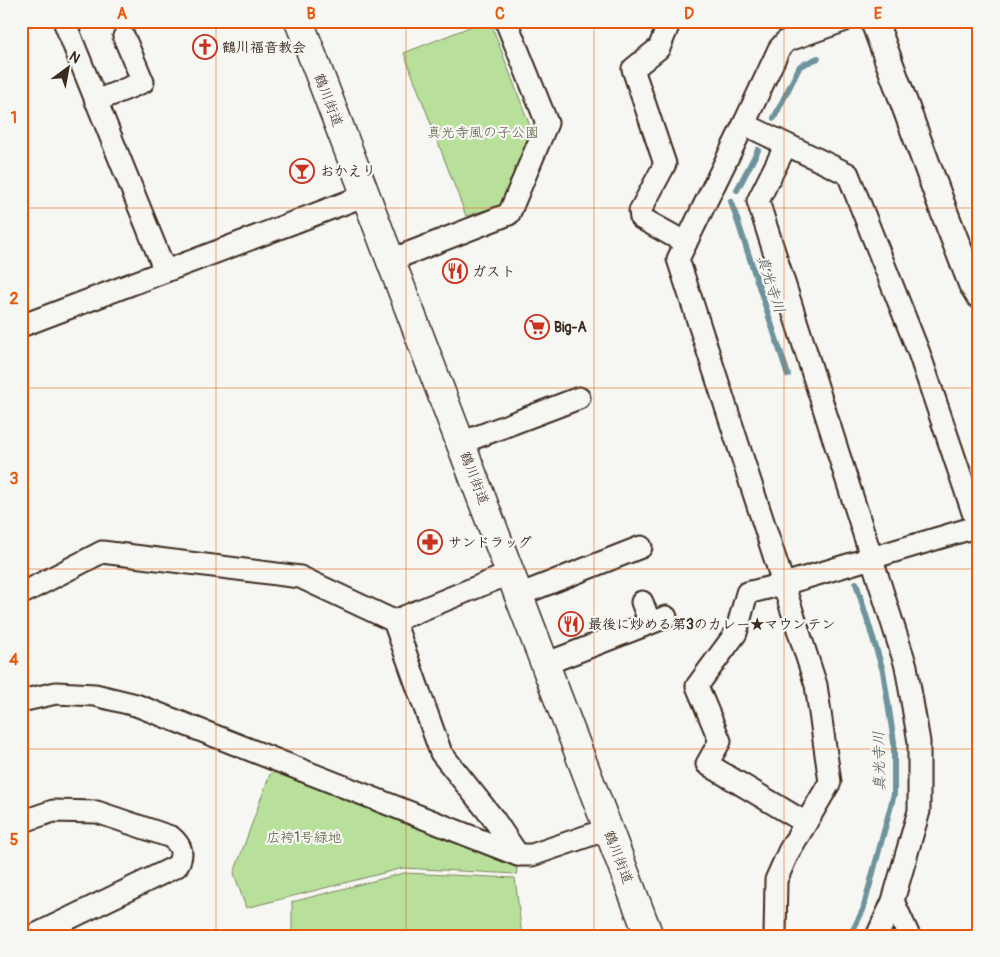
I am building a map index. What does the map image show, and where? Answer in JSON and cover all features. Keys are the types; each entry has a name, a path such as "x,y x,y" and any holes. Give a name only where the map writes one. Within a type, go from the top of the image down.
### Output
{"main road":[{"name":"鶴川街道","path":"299,21 649,936"}],"street":[{"path":"64,21 165,271"},
{"path":"391,260 509,214 547,124 506,21"},
{"path":"670,21 660,48 633,69 665,164 640,210 641,218 686,243"},
{"path":"775,936 776,880 789,850 830,782 816,685 678,259 779,49 786,41 843,21"},
{"path":"874,21 946,217 972,284 979,295"},
{"path":"96,101 143,82 124,37"},
{"path":"744,124 848,174 919,354 978,527 784,584 747,592 736,633 698,686 720,741 707,764 806,823"},
{"path":"786,145 758,201 906,666 919,742 920,811 893,901 877,936"},
{"path":"21,326 366,195"},
{"path":"461,443 580,398"},
{"path":"21,594 102,552 300,577 394,621 641,547"},
{"path":"545,664 658,620 642,602"},
{"path":"394,621 441,753 492,818 518,855"},
{"path":"21,701 56,693 95,695 136,705 518,855 532,855 608,829"},
{"path":"21,822 53,811 98,812 171,837 182,850 182,858 177,866 33,936"},
{"path":"893,901 909,936"}],"green space":[{"name":"真光寺風の子公園","path":"485,21 490,21 533,134 502,205 466,216 404,53"},
{"name":"広袴1号緑地","path":"280,770 516,863 517,874 403,868 246,908 234,873 270,774"},
{"path":"404,873 515,878 522,936 292,936 292,902"}],"waterway":[{"name":"真光寺川","path":"774,118 800,66 818,58"},
{"name":"真光寺川","path":"737,190 758,150"},
{"name":"真光寺川","path":"731,201 788,375"},
{"name":"真光寺川","path":"850,936 863,910 894,794 894,742 883,671 856,583"}],"place":[{"name":"鶴川福音教会","path":"205,47"},
{"name":"おかえり","path":"302,171"},
{"name":"ガスト","path":"455,271"},
{"name":"Big-A","path":"537,327"},
{"name":"サンドラッグ","path":"430,542"},
{"name":"最後に炒める第3のカレー★マウンテン","path":"571,624"}]}
